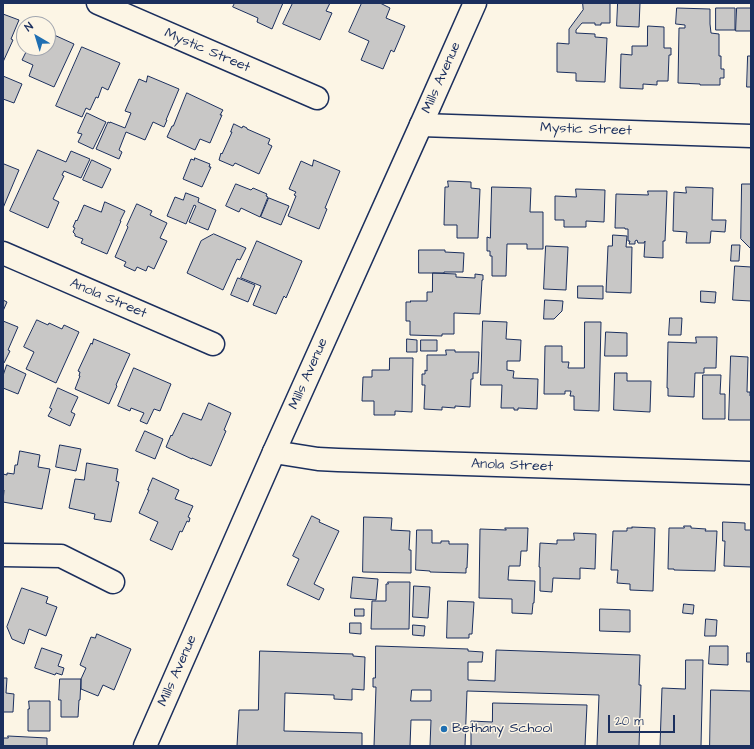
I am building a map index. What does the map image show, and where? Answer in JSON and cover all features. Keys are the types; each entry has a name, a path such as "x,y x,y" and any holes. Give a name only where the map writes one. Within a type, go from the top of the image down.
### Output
{"street":[{"name":"Mystic Street","path":"98,3 317,98"},
{"name":"Mills Avenue","path":"145,746 274,452 475,3"},
{"name":"Mystic Street","path":"421,125 751,136"},
{"name":"Anola Street","path":"3,253 213,344"},
{"name":"Anola Street","path":"274,452 318,459 338,460 751,473"},
{"path":"3,555 61,556 113,582"}],"building":[{"path":"235,3 283,3 272,29 257,22 258,18 233,7"},
{"path":"293,3 330,3 326,11 332,13 320,40 283,24"},
{"path":"362,3 380,3 390,8 386,18 405,26 394,52 391,50 383,69 361,60 369,41 349,32"},
{"path":"583,3 610,3 610,23 595,25 595,23 582,23 576,30 576,33 595,34 595,37 607,38 605,82 576,81 576,73 557,72 557,43 569,44 569,29 583,10"},
{"path":"618,3 640,3 639,27 617,26"},
{"path":"677,8 710,9 711,33 719,34 719,56 721,56 721,69 724,69 724,78 720,78 720,85 678,83 679,28 685,28 685,25 676,24"},
{"path":"716,8 735,8 735,30 716,30"},
{"path":"737,8 751,8 751,31 736,31"},
{"path":"3,14 16,19 16,27 11,39 13,40 3,62"},
{"path":"648,26 664,27 664,48 671,48 671,55 669,55 668,81 657,81 657,85 643,84 643,89 620,88 621,54 632,55 632,46 647,46"},
{"path":"56,36 74,44 54,87 29,76 33,65 22,60 24,56 56,56"},
{"path":"82,47 120,63 108,90 102,87 98,98 96,97 90,110 86,108 82,117 56,106"},
{"path":"748,56 751,56 751,87 747,87"},
{"path":"3,76 22,84 14,103 3,99"},
{"path":"148,76 179,89 164,127 153,122 145,140 126,132 119,150 122,152 119,159 96,149 108,122 125,128 131,113 125,111 139,79 146,82"},
{"path":"187,93 223,110 210,143 200,139 195,150 167,137"},
{"path":"87,113 106,122 93,149 78,142 82,134 78,133"},
{"path":"234,124 242,128 243,126 270,139 268,144 272,146 259,174 235,163 233,166 219,160 232,132"},
{"path":"38,150 66,162 71,151 90,159 81,178 64,171 62,175 64,176 53,199 59,202 48,228 10,211"},
{"path":"195,158 210,164 209,167 211,167 202,187 183,179 191,159 194,160"},
{"path":"92,160 111,169 102,188 83,180"},
{"path":"314,160 340,171 325,208 327,209 319,229 288,216 296,196 294,195 296,192 289,189 301,161 312,166"},
{"path":"4,164 19,170 3,208 3,167"},
{"path":"448,181 471,182 471,188 480,189 478,238 457,238 457,225 444,225 445,187 448,187"},
{"path":"236,184 251,190 253,188 267,194 266,196 268,197 260,217 241,208 239,212 226,206"},
{"path":"742,184 751,184 751,249 741,239"},
{"path":"492,187 531,188 530,212 543,212 543,249 527,249 527,244 507,244 506,276 492,276 492,256 490,256 490,251 487,251 487,237 490,238"},
{"path":"686,187 713,188 712,220 726,220 725,232 711,231 710,243 686,243 687,232 673,231 674,192 686,193"},
{"path":"576,189 605,190 604,222 586,221 586,227 564,227 564,220 555,220 555,196 576,197"},
{"path":"648,191 667,191 663,258 644,257 645,241 644,243 638,243 637,240 635,241 635,244 629,244 628,229 615,228 616,194 648,195"},
{"path":"186,193 199,198 198,202 216,210 208,230 189,222 196,206 194,205 186,224 167,216 175,197 183,200"},
{"path":"269,198 289,206 281,225 261,217"},
{"path":"105,202 125,211 107,254 81,243 83,239 75,236 73,232 75,228 73,227 84,205 101,212"},
{"path":"137,204 152,211 150,215 167,223 160,238 167,241 154,269 148,266 146,271 137,267 135,271 124,266 126,262 115,257"},
{"path":"214,234 246,248 240,260 237,259 223,290 187,273 201,241"},
{"path":"613,235 627,236 626,247 632,247 631,293 606,292 608,246 612,246"},
{"path":"257,241 302,261 286,298 284,296 276,314 253,305 261,286 241,278"},
{"path":"732,245 740,245 739,261 731,261"},
{"path":"546,246 568,247 566,290 544,289"},
{"path":"419,250 445,250 445,252 464,253 463,272 419,273"},
{"path":"735,266 751,267 751,301 733,300"},
{"path":"433,273 456,274 456,277 475,278 475,274 483,275 480,314 454,313 454,334 442,334 442,336 410,335 410,321 406,321 406,302 427,301 427,292 432,292"},
{"path":"238,278 255,285 248,302 231,295"},
{"path":"578,286 603,286 603,299 578,298"},
{"path":"701,291 716,292 715,303 701,302"},
{"path":"3,300 7,302 3,311"},
{"path":"545,300 563,301 562,311 554,319 544,319"},
{"path":"670,318 682,318 681,335 669,335"},
{"path":"37,320 48,325 49,323 62,329 64,325 79,332 56,383 26,369 34,352 24,347"},
{"path":"3,321 18,327 8,350 10,351 4,363 3,362"},
{"path":"483,321 507,322 506,339 521,340 520,361 507,361 507,370 514,371 513,378 538,379 537,409 518,408 518,410 514,410 514,408 501,408 502,385 481,385"},
{"path":"585,322 601,322 599,411 574,410 574,396 570,396 571,391 565,391 565,394 544,394 545,346 562,346 562,362 569,362 568,368 584,368"},
{"path":"606,332 627,333 627,356 605,356"},
{"path":"696,337 717,337 716,368 704,368 704,373 695,373 694,397 668,396 668,342 696,343"},
{"path":"94,339 130,354 109,404 75,389 80,376 80,372 78,371"},
{"path":"407,339 417,340 417,352 407,352"},
{"path":"421,340 437,340 437,351 421,351"},
{"path":"446,350 455,350 455,352 479,352 478,373 473,373 473,379 471,379 470,407 442,407 442,410 424,409 425,385 422,385 422,374 425,374 425,370 427,371 427,355 446,355"},
{"path":"731,356 748,357 747,392 750,392 751,396 751,420 729,420"},
{"path":"390,358 413,358 412,412 395,411 395,415 374,415 374,401 362,401 363,377 372,377 372,370 389,370"},
{"path":"7,365 26,374 18,394 3,388 3,376"},
{"path":"134,368 171,384 160,411 154,409 147,424 140,421 144,413 131,408 130,411 118,406"},
{"path":"615,373 627,373 627,381 651,381 650,412 614,410"},
{"path":"703,375 721,375 720,394 725,394 725,419 703,419"},
{"path":"58,388 78,397 71,412 75,414 70,426 48,416 52,409 50,408"},
{"path":"209,403 231,413 224,430 226,431 211,466 166,447 183,413 201,420"},
{"path":"145,431 163,439 155,459 136,451"},
{"path":"60,445 81,449 76,471 56,467"},
{"path":"20,451 40,455 38,467 50,469 42,509 3,502 3,474 14,474 15,465 17,465"},
{"path":"87,463 118,469 116,481 119,482 111,522 94,519 95,514 69,508 75,479 84,480"},
{"path":"153,478 179,490 175,499 193,506 188,517 190,518 189,522 187,521 182,532 180,531 172,550 150,540 158,522 139,513"},
{"path":"312,516 320,520 319,522 339,531 314,584 324,589 319,600 287,585 299,559 293,556"},
{"path":"364,517 392,518 391,530 410,531 409,550 411,550 411,573 363,572"},
{"path":"723,522 745,523 745,530 751,530 751,567 724,566 725,541 723,541"},
{"path":"684,526 706,529 705,531 717,531 715,571 668,569 669,528 684,528"},
{"path":"505,528 528,528 527,551 521,551 520,566 509,566 508,580 535,581 532,614 512,613 512,599 479,598 480,529 506,530"},
{"path":"627,528 655,528 653,591 630,590 630,584 617,583 618,570 611,570 613,531 627,531"},
{"path":"417,530 432,530 432,543 449,541 449,544 468,544 466,573 416,570"},
{"path":"574,533 596,534 595,569 580,568 580,579 553,578 552,592 540,591 540,543 557,544 557,540 574,540"},
{"path":"353,577 378,579 376,600 351,598"},
{"path":"388,582 410,582 409,629 371,629 372,601 386,601 386,584 388,584"},
{"path":"414,586 430,587 428,618 413,617"},
{"path":"22,588 48,597 46,603 57,607 46,636 29,629 24,644 12,639 7,627"},
{"path":"448,601 474,602 472,634 469,634 469,638 447,638"},
{"path":"684,604 694,605 693,614 683,613"},
{"path":"355,609 364,609 364,616 355,616"},
{"path":"600,609 630,610 630,632 600,631"},
{"path":"706,619 717,620 716,636 705,636"},
{"path":"350,623 361,623 361,634 350,633"},
{"path":"413,625 425,626 424,636 413,635"},
{"path":"97,634 131,649 114,690 103,685 98,696 81,689 81,679 86,668 80,665 91,637 95,638"},
{"path":"376,646 468,649 468,651 483,652 482,662 468,662 468,680 495,681 496,650 640,655 639,685 641,685 639,746 597,746 599,695 467,691 465,746 430,746 431,720 411,720 410,746 374,746 376,687 373,687 373,678 375,678","holes":["412,690 431,690 431,701 411,701"]},
{"path":"710,646 728,646 728,665 709,664"},
{"path":"42,648 62,655 58,666 64,668 62,675 56,673 55,675 35,668"},
{"path":"260,651 353,654 353,656 365,657 364,690 352,689 352,700 334,699 334,695 285,693 284,731 362,733 362,746 237,746 239,710 258,710"},
{"path":"747,653 751,653 751,662 747,662"},
{"path":"686,660 703,660 701,746 660,746 662,688 685,689"},
{"path":"3,678 7,678 6,693 14,694 13,712 3,712"},
{"path":"60,679 81,679 78,717 61,717 61,700 59,700"},
{"path":"711,690 751,691 751,746 710,746"},
{"path":"29,701 50,701 50,731 28,731"},
{"path":"493,703 587,705 585,746 471,746 471,721 492,722"},
{"path":"8,736 47,738 47,746 3,746 3,738 8,738"}],"place":[{"name":"Bethany School","path":"444,729"}]}
